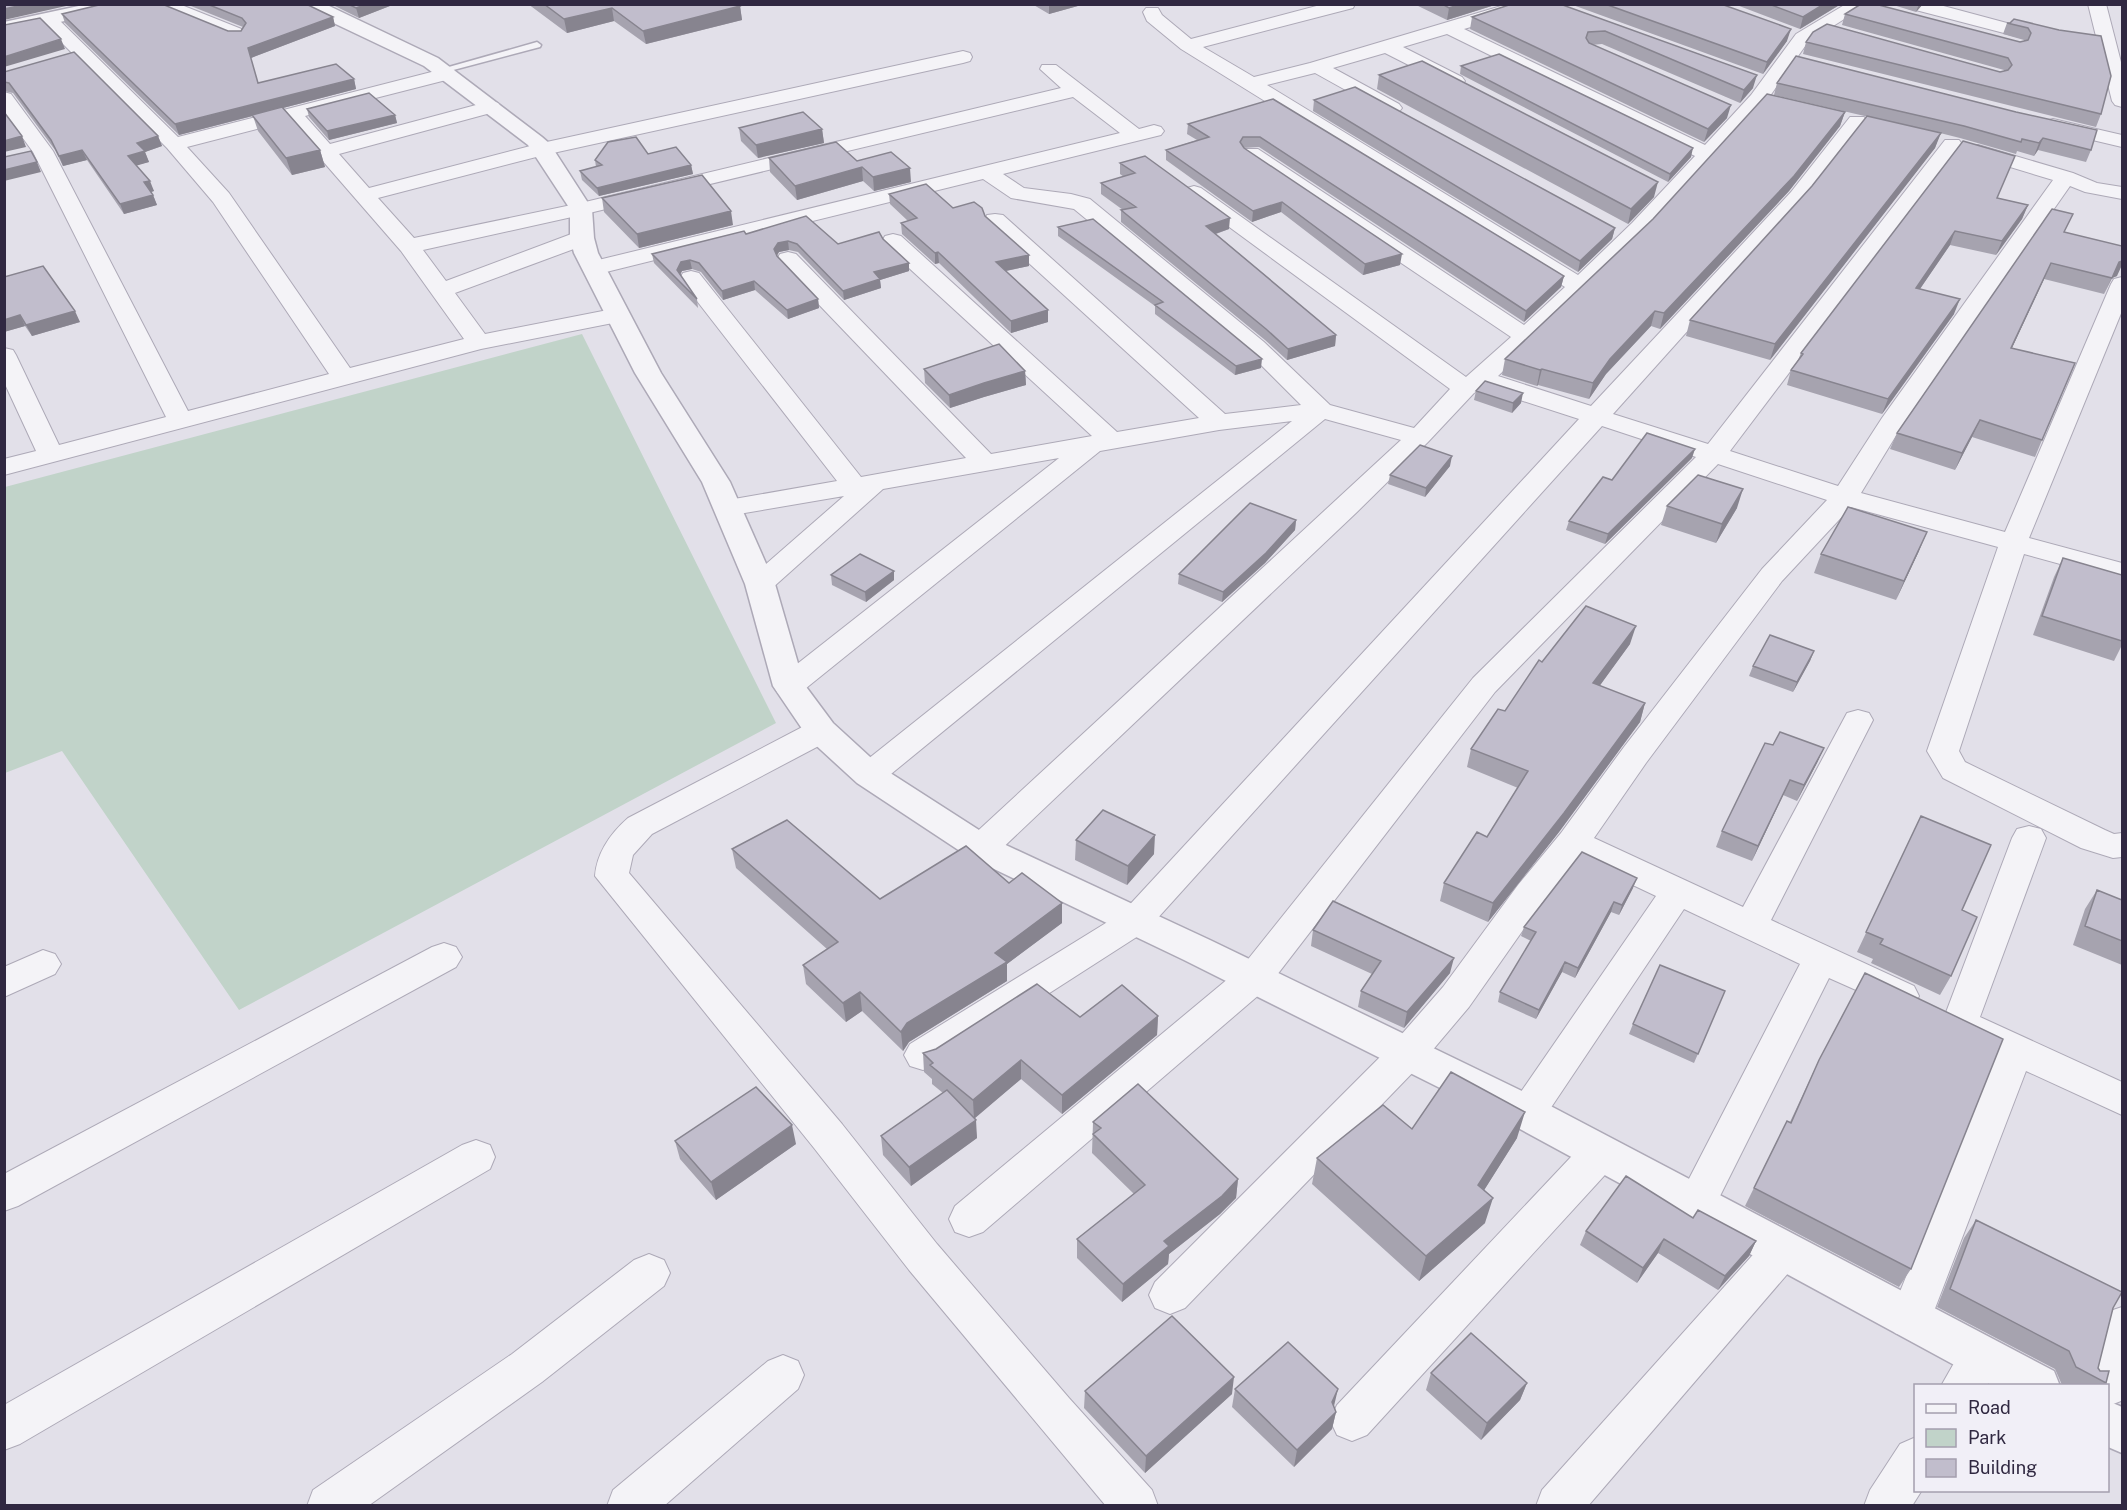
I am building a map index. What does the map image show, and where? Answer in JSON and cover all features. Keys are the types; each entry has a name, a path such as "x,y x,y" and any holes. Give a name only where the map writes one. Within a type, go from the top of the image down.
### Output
{"street":[{"path":"4,28 116,4"},
{"path":"162,4 238,34"},
{"path":"309,4 431,62 536,141 542,148 586,238 618,315 648,373 716,482 760,584 789,686 821,731 869,774 981,848 1254,978 1527,1113 1910,1319 1971,1371 2029,1384"},
{"path":"1188,45 1347,4"},
{"path":"1249,84 1317,67 1529,4"},
{"path":"2097,4 2115,43 2122,101"},
{"path":"981,848 1419,437 1473,383 1580,286 1620,232 1659,188 1708,154 1754,98 1807,42 1864,6"},
{"path":"1150,11 1153,17 1188,45 1580,286"},
{"path":"1909,11 2021,40"},
{"path":"48,19 174,144 221,198 343,376"},
{"path":"1448,28 1708,154"},
{"path":"1387,46 1471,89"},
{"path":"59,59 81,52"},
{"path":"365,195 542,148 963,57"},
{"path":"1317,67 1411,118"},
{"path":"409,246 586,238 987,172 1144,133 1076,90 1049,69"},
{"path":"174,144 293,115 445,72"},
{"path":"443,290 586,238 1076,90"},
{"path":"4,98 181,422"},
{"path":"326,151 491,107"},
{"path":"293,115 409,246 443,290 478,342"},
{"path":"2031,120 2122,141"},
{"path":"923,1055 1134,922 1798,196 1855,121"},
{"path":"969,1219 1254,978 1484,685 1714,454 1941,142 2066,177 2092,188 2122,193"},
{"path":"1251,153 1525,336"},
{"path":"987,172 1018,194 1071,200 1082,204 1256,347 1321,410"},
{"path":"1170,1295 1407,1054 1456,997 1530,894 1573,843 1635,755 1772,576 1845,497 1891,423 2066,177"},
{"path":"1174,178 1473,383 1595,416 1845,497 2122,572"},
{"path":"995,220 1219,422"},
{"path":"893,241 1101,443"},
{"path":"788,259 984,462"},
{"path":"691,278 865,484"},
{"path":"2122,284 2014,542 1943,752 1954,770 2093,838 2113,846 2122,845"},
{"path":"4,467 478,342 618,315"},
{"path":"6,364 51,455"},
{"path":"869,774 1321,410"},
{"path":"727,508 1219,422 1321,410 1419,437"},
{"path":"789,686 1101,443"},
{"path":"760,584 865,484"},
{"path":"1751,925 1858,720"},
{"path":"821,731 640,826 625,839 620,847 612,866 612,876 828,1136 969,1312 1136,1506"},
{"path":"1960,1023 2029,838"},
{"path":"1573,843 2122,1099"},
{"path":"1527,1113 1678,891"},
{"path":"4,1194 444,957"},
{"path":"1696,1204 1821,958"},
{"path":"4,983 43,964"},
{"path":"1910,1319 2016,1049"},
{"path":"1352,1420 1600,1153"},
{"path":"4,1429 476,1157"},
{"path":"1558,1506 1782,1251"},
{"path":"328,1506 527,1368 650,1274"},
{"path":"2107,1384 2122,1326"},
{"path":"629,1506 783,1375"},
{"path":"1886,1506 1914,1462"}],"lane":[{"path":"445,72 537,45"}],"green space":[{"path":"582,334 776,723 239,1010 62,751 5,773 5,487"}],"building":[{"path":"4,4 27,4 4,9"},
{"path":"103,4 162,4 228,31 241,31 246,23 242,18 207,4 306,4 333,17 248,48 258,83 336,64 354,79 175,124 62,14"},
{"path":"348,4 367,4 356,8"},
{"path":"544,4 738,4 740,6 643,31 612,8 564,19"},
{"path":"1442,4 1461,4 1449,8"},
{"path":"1512,4 1560,4 1757,75 1744,90 1605,31 1588,32 1586,38 1589,43 1731,105 1708,129 1472,17"},
{"path":"1605,4 1721,4 1791,29 1767,62"},
{"path":"1769,4 1824,4 1803,17"},
{"path":"1861,4 1875,4 2020,42 2028,40 2031,33 2028,28 2007,23 2014,19 2059,30 2101,36 2111,76 2101,114 1806,42 1813,32 1827,24 2000,72 2008,70 2012,65 2008,58 1845,14"},
{"path":"40,18 61,39 4,57 4,25"},
{"path":"74,52 158,136 137,143 145,151 128,156 150,181 144,182 153,195 120,204 82,150 59,156 51,140 9,83 4,82 4,72"},
{"path":"1499,54 1693,148 1670,174 1461,66"},
{"path":"1796,56 2016,112 2097,130 2091,150 2043,138 2039,143 2022,139 2021,142 1964,126 1777,83"},
{"path":"1422,61 1658,182 1631,209 1379,75"},
{"path":"1355,87 1615,228 1580,261 1314,100"},
{"path":"369,93 395,115 327,131 307,109"},
{"path":"1767,94 1845,112 1794,176 1664,313 1655,311 1610,359 1593,383 1505,359 1653,219"},
{"path":"1273,99 1564,276 1526,311 1260,137 1243,137 1240,142 1244,148 1402,254 1365,264 1282,202 1253,211 1166,150 1209,137 1188,124"},
{"path":"282,107 320,150 286,158 252,115"},
{"path":"4,112 22,136 4,141"},
{"path":"803,112 822,129 756,145 739,128"},
{"path":"1867,116 1941,133 1775,344 1690,320 1812,186"},
{"path":"636,137 648,154 676,147 691,165 597,188 580,171 602,165 595,160 608,142"},
{"path":"1963,141 2015,156 1997,198 2028,205 2002,241 1955,231 1916,288 1960,299 1888,399 1791,370 1803,354 1801,353"},
{"path":"836,142 857,161 891,152 910,168 873,177 862,167 795,186 769,158"},
{"path":"31,151 37,162 4,170 4,157"},
{"path":"1145,156 1230,218 1206,226 1336,335 1288,349 1121,210 1136,207 1101,183 1135,173 1120,163"},
{"path":"702,175 731,211 637,234 602,198"},
{"path":"926,184 953,208 974,202 982,208 985,216 1029,255 996,262 1048,310 1011,321 938,252 935,253 901,223 917,218 889,194"},
{"path":"2052,209 2073,214 2064,232 2122,246 2122,261 2119,262 2112,278 2051,263 2011,348 2075,363 2042,440 1980,420 1962,453 1897,433"},
{"path":"806,216 838,244 879,232 883,239 909,263 874,272 880,279 843,291 797,244 788,241 778,243 774,249 777,256 818,299 787,310 754,281 722,291 699,263 690,260 681,262 677,270 697,299 652,254 744,231 746,234"},
{"path":"1093,219 1262,359 1236,366 1155,305 1163,302 1058,227"},
{"path":"43,266 75,311 26,325 20,315 4,320 4,277"},
{"path":"999,344 1025,371 949,395 924,369"},
{"path":"1485,381 1523,393 1513,403 1476,391"},
{"path":"1647,433 1695,449 1608,534 1569,521 1603,477 1612,480"},
{"path":"1420,445 1452,456 1426,488 1390,475"},
{"path":"1698,475 1743,489 1722,524 1667,506"},
{"path":"1250,503 1296,520 1266,553 1223,592 1179,574"},
{"path":"1848,507 1927,532 1904,581 1821,554"},
{"path":"860,554 894,571 865,592 831,575"},
{"path":"2063,558 2122,575 2122,641 2042,616"},
{"path":"1586,606 1636,626 1593,683 1645,703 1564,813 1493,903 1444,883 1477,832 1487,837 1528,771 1471,749 1498,709 1505,711 1539,660 1542,662"},
{"path":"1770,635 1814,651 1797,682 1753,666"},
{"path":"1780,732 1824,748 1804,785 1790,780 1758,846 1722,831 1765,743 1773,745"},
{"path":"1103,810 1155,835 1128,866 1076,840"},
{"path":"1921,816 1991,845 1962,910 1977,917 1951,976 1880,944 1883,939 1866,932"},
{"path":"787,820 880,899 966,846 1009,883 1022,873 1062,903 995,953 1007,962 907,1023 901,1032 860,992 843,1003 803,965 838,942 732,849"},
{"path":"1582,852 1637,878 1622,905 1614,902 1578,968 1565,962 1539,1010 1500,992 1536,932 1524,927"},
{"path":"2097,890 2122,900 2122,941 2085,926"},
{"path":"1333,901 1454,958 1407,1012 1361,991 1381,961 1313,930"},
{"path":"1660,965 1725,991 1698,1054 1633,1024"},
{"path":"1865,973 2003,1039 1911,1269 1754,1188 1787,1121 1791,1123 1819,1060"},
{"path":"1037,984 1080,1017 1122,985 1158,1016 1062,1095 1021,1060 973,1100 930,1065 933,1063 923,1053 936,1049"},
{"path":"1451,1072 1525,1112 1478,1185 1493,1198 1426,1256 1317,1158 1383,1105 1412,1129"},
{"path":"1138,1084 1238,1179 1222,1196 1164,1241 1169,1246 1123,1284 1077,1239 1145,1185 1093,1134 1101,1128 1093,1122"},
{"path":"756,1087 792,1125 711,1182 675,1141"},
{"path":"947,1090 976,1120 909,1167 881,1136"},
{"path":"1626,1176 1693,1218 1698,1210 1756,1241 1725,1276 1664,1239 1643,1268 1586,1231"},
{"path":"1976,1220 2122,1292 2113,1308 2098,1368 2100,1371 2109,1371 2106,1383 2076,1367 2069,1351 1950,1289"},
{"path":"1172,1316 1234,1377 1146,1456 1085,1391"},
{"path":"1471,1333 1527,1383 1487,1423 1431,1373"},
{"path":"1288,1342 1338,1389 1332,1402 1336,1412 1297,1450 1235,1389"}]}
